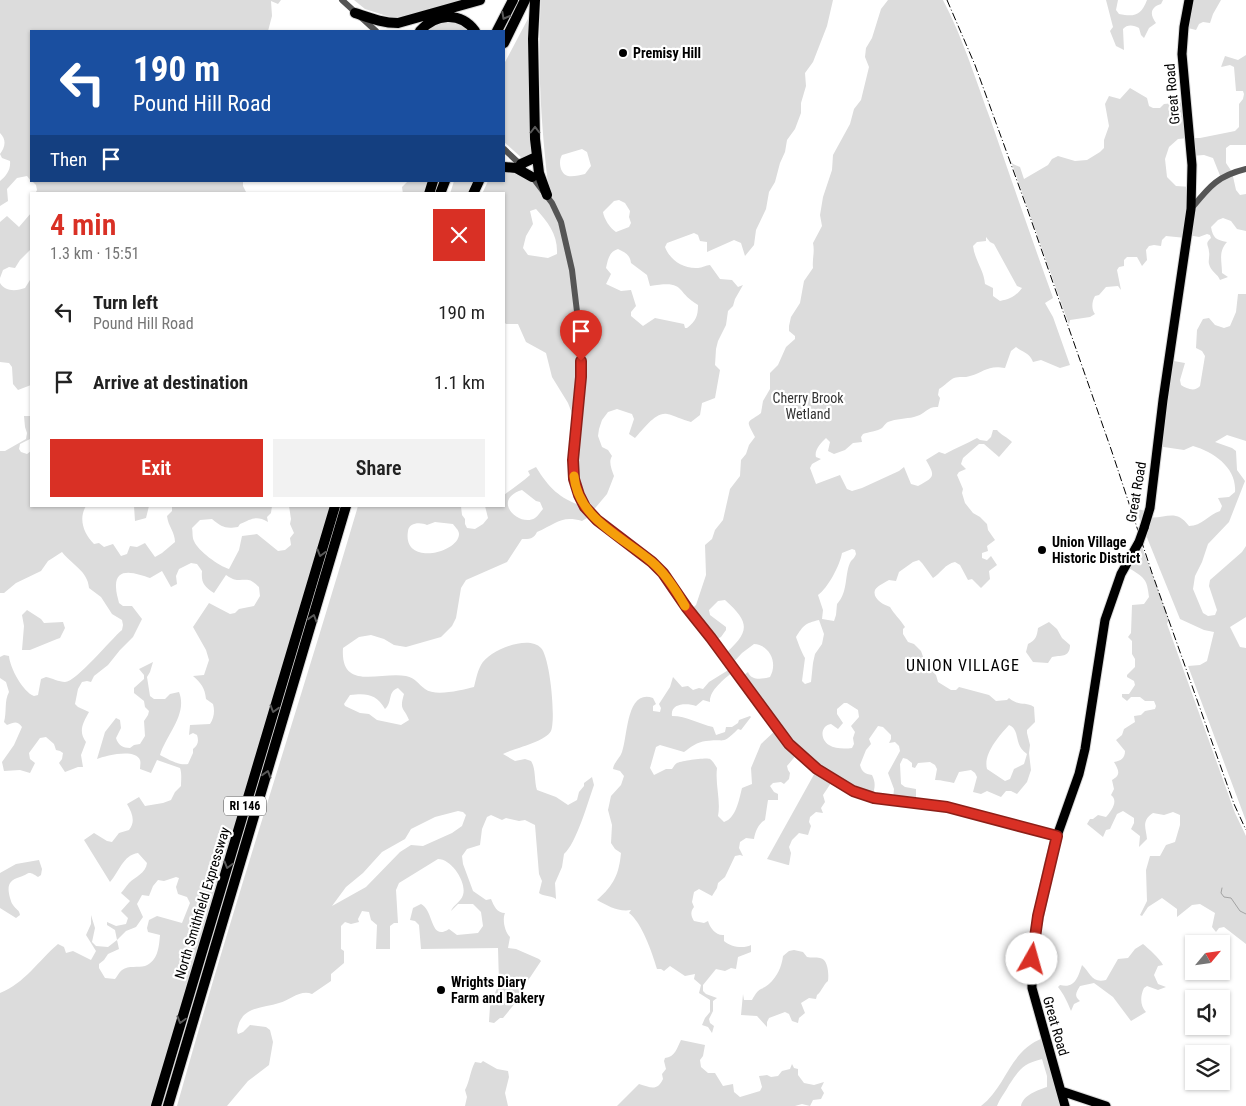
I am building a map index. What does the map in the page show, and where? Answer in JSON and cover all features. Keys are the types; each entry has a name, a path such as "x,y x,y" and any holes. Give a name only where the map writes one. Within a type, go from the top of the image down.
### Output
{"highway":[{"path":"355,13 374,20 398,23 480,0"},
{"path":"498,30 513,0"},
{"path":"505,41 525,0"},
{"path":"535,0 533,39 536,157 539,173 547,195"},
{"path":"421,30 427,24 444,17 461,20 473,30"},
{"path":"389,30 398,23"},
{"path":"521,164 536,157"},
{"path":"505,167 516,168 532,177"},
{"name":"North Smithfield Expressway","path":"156,1106 334,507"},
{"name":"North Smithfield Expressway","path":"168,1106 346,507"}],"main road":[{"name":"Great Road","path":"1065,1106 1036,1008 1032,988 1032,959 1049,866 1083,758 1105,620 1121,574 1139,542 1150,508 1163,400 1191,209 1192,165 1182,54 1189,0"},
{"path":"1061,1091 1106,1106"}],"street":[{"path":"342,0 375,30"},
{"path":"505,150 521,164 547,195 561,222 567,243 581,345 581,377 573,460 574,479 585,507 597,520 652,562 663,573 770,721 789,744 817,769 853,791 874,798 947,807 1057,836"},
{"path":"1191,209 1216,181 1225,175 1246,169"}],"green space":[{"path":"0,0 281,0 278,4 271,1 272,16 268,30 30,30 30,180 27,176 17,178 7,189 8,201 0,206 0,181 8,172 10,161 2,158 0,154 3,149 4,138 0,133"},
{"path":"354,0 479,0 393,18 365,9"},
{"path":"541,0 833,0 827,26 813,62 805,73 806,86 801,103 801,113 795,129 787,140 775,182 769,192 766,209 756,230 754,245 745,256 741,243 734,240 707,252 707,242 700,241 698,235 694,233 667,243 665,247 670,256 682,265 698,268 710,265 720,279 732,280 738,287 743,285 733,306 728,311 726,325 716,349 715,365 720,370 715,398 702,403 700,415 691,422 663,414 649,422 635,438 629,434 634,419 632,414 617,409 608,412 602,420 598,436 602,447 608,450 612,456 610,463 614,476 607,494 591,513 592,515 582,521 569,519 559,521 537,532 529,539 522,539 507,562 466,580 461,588 456,618 452,626 441,637 406,647 394,645 384,639 371,635 359,637 343,648 344,662 348,670 355,675 364,677 406,676 415,680 429,691 442,693 474,687 481,665 492,654 500,650 509,646 527,643 535,644 541,648 547,663 551,688 553,714 551,731 536,742 503,754 515,761 525,759 531,761 534,767 537,790 556,797 568,805 577,800 584,783 592,777 594,785 577,832 564,854 562,867 555,883 556,899 539,893 542,881 539,874 535,825 525,820 519,821 506,818 502,820 491,815 487,817 482,829 480,845 467,849 462,856 473,891 486,900 491,899 498,910 505,913 504,926 510,937 508,948 516,949 541,961 516,1002 503,1018 494,1023 489,1022 490,1006 499,983 498,948 421,949 419,925 415,921 410,920 413,908 421,904 425,907 438,931 443,932 449,929 457,935 478,933 483,926 481,912 473,904 458,904 451,911 463,895 463,884 453,867 438,859 399,883 396,890 398,923 390,926 390,949 376,949 377,925 371,920 369,912 362,911 358,919 359,922 351,924 345,922 341,926 341,949 344,951 344,963 331,974 331,981 312,994 300,994 279,1003 256,1008 242,1017 237,1029 238,1034 250,1025 266,1027 270,1030 273,1042 269,1065 248,1081 227,1106 177,1106 198,1031 358,507 461,507 467,528 475,529 488,518 485,507 505,507 505,494 530,475 528,471 536,467 545,481 555,491 582,506 575,479 575,429 568,403 552,377 546,353 526,342 518,324 505,323 505,192 483,192 488,182 505,182 505,171 514,168 548,184 540,92","holes":["582,149 587,152 591,166 585,174 565,175 560,164 562,155","619,200 625,203 630,211 631,223 629,227 616,232 608,223 603,212 614,201","536,209 551,229 556,241 557,254 548,258 528,255 523,248 526,236 533,224 530,211","618,249 630,258 631,263 647,275 650,286 670,284 679,288 698,305 697,315 693,323 685,328 684,324 655,318 643,326 631,316 631,312 636,306 631,290 621,291 606,284 611,274 606,268 608,259","522,490 540,502 543,509 535,518 529,520 522,519 511,512 508,506 508,500 513,494","435,522 453,524 459,533 457,541 450,547 431,553 422,553 413,549 408,542 409,528 413,524 427,525","398,688 404,694 402,706 409,720 401,725 377,720 369,714 360,713 344,704 350,695 361,694 374,697 385,709 392,692","458,811 466,815 462,826 452,833 423,846 411,845 400,852 366,887 332,906 346,887 363,873 382,852 405,839 411,829 435,817"]},
{"name":"Cherry Brook Wetland","path":"888,0 943,0 969,60 1052,295 1053,298 1045,303 1053,317 1070,365 1060,368 1041,360 1033,362 1028,355 1016,347 1011,351 1005,368 990,368 968,377 951,379 939,389 938,407 914,417 888,422 880,429 863,434 861,437 862,442 853,443 845,450 834,454 828,451 830,442 826,438 816,452 816,457 821,459 812,464 810,468 816,484 840,475 847,489 852,491 899,471 904,467 911,484 918,486 932,476 926,460 939,452 945,454 977,438 987,441 991,437 993,430 997,430 1012,442 999,457 984,444 979,444 963,458 961,464 966,469 957,475 963,489 962,493 965,503 973,513 987,524 988,530 995,540 987,546 988,551 982,553 982,558 987,560 991,556 997,565 989,571 990,579 981,588 972,579 968,580 960,565 955,562 948,565 933,578 919,560 899,572 896,581 889,580 878,587 875,590 875,596 882,603 890,607 903,624 905,627 903,634 908,642 914,644 921,651 926,665 936,675 938,682 951,690 956,690 959,687 989,695 996,701 1009,698 1034,707 1035,722 1027,730 1031,770 1027,782 1017,794 1006,791 1001,797 987,791 981,794 973,792 977,777 971,770 959,772 954,783 935,780 937,769 935,765 930,762 918,763 915,768 912,767 912,763 903,758 900,764 901,784 905,787 916,789 916,802 893,799 894,789 888,773 900,751 899,746 895,742 889,743 891,735 883,727 878,726 869,739 871,744 866,750 860,765 864,772 872,775 875,786 872,797 833,780 823,795 825,802 821,808 823,813 816,812 810,817 809,822 811,826 808,835 799,833 792,840 789,847 791,853 788,865 767,859 817,769 798,753 787,766 790,773 789,779 784,784 781,782 773,783 770,786 778,794 778,800 768,800 765,820 758,828 754,839 746,838 740,842 739,848 743,856 735,856 725,877 718,883 712,896 699,889 694,892 692,902 694,907 691,914 694,921 704,923 708,921 714,931 724,935 724,941 730,945 741,947 751,945 751,952 738,957 736,969 731,968 725,971 716,969 703,985 703,991 706,994 717,998 713,1001 713,1011 709,1019 710,1023 714,1026 712,1033 708,1027 702,1025 710,1012 710,1000 699,993 701,985 694,979 695,974 685,976 670,966 664,971 657,969 642,931 629,913 631,910 617,909 597,900 615,879 621,853 611,843 612,825 608,810 611,796 621,785 624,776 620,771 613,769 622,752 630,716 638,700 644,697 653,698 656,704 653,706 653,711 660,712 659,704 670,687 673,677 682,687 688,686 693,690 703,689 709,682 730,669 733,672 714,690 710,702 703,700 696,706 688,704 676,706 672,716 683,717 713,727 716,735 725,732 726,727 732,727 739,720 750,716 741,730 738,729 729,738 723,740 700,742 684,752 660,745 656,747 650,768 654,775 666,769 672,769 679,762 710,759 717,768 718,816 724,822 734,813 742,788 752,784 751,768 761,744 777,729 739,679 748,672 754,678 770,677 773,661 768,651 760,645 754,644 742,653 729,667 722,657 742,635 744,629 740,616 725,600 718,601 709,610 710,615 726,627 726,630 721,637 713,641 688,612 696,605 706,575 705,545 712,539 715,530 723,520 730,489 740,476 741,460 755,437 749,422 761,413 763,401 770,389 770,373 778,365 786,347 795,339 795,336 789,331 789,326 791,317 800,303 804,281 813,268 813,243 822,226 820,215 823,197 832,170 833,155 850,124 854,109 861,100 869,67 865,57 866,48 872,38 881,9","holes":["986,237 994,244 1017,286 1022,288 1010,298 1000,301 993,296 993,288 985,284 973,246 977,242 986,241","852,549 855,550 856,554 849,566 845,588 837,604 834,621 822,619 823,610 818,595 833,576 842,553","819,620 824,634 822,644 815,654 811,682 805,684 802,681 805,658 796,637 807,624","844,703 858,710 859,717 851,726 855,732 852,748 834,747 829,745 824,739 822,733 827,725 831,724 838,729 843,723 837,714 837,709","1009,725 1013,727 1020,746 1027,754 1024,764 1014,769 1010,779 1005,781 987,769 986,763 990,751"]},
{"path":"1106,0 1118,0 1116,10 1119,14 1133,15 1142,9 1147,0 1163,0 1152,11 1152,17 1156,23 1149,28 1144,38 1137,27 1129,26 1123,29 1124,50 1116,46 1110,31 1113,27"},
{"path":"1187,0 1221,0 1210,23 1203,22 1199,24 1196,30 1184,27"},
{"path":"531,13 532,154 523,159 505,143 505,62"},
{"path":"446,16 473,30 427,30"},
{"path":"1246,55 1246,145 1230,145 1226,148 1226,163 1232,172 1236,190 1240,195 1246,194 1246,231 1237,229 1231,221 1223,218 1211,227 1216,238 1227,242 1222,249 1221,261 1222,273 1228,277 1220,280 1210,267 1207,243 1211,238 1210,235 1207,234 1199,237 1188,235 1186,238 1166,236 1162,240 1161,246 1149,246 1146,250 1147,260 1142,266 1137,257 1127,257 1124,260 1124,266 1119,267 1117,270 1121,290 1118,286 1106,287 1094,298 1092,307 1095,314 1090,317 1070,320 1069,325 1011,161 1020,167 1024,179 1048,165 1052,159 1058,156 1075,161 1087,160 1104,148 1104,140 1109,126 1105,104 1109,96 1120,99 1130,88 1147,98 1149,106 1153,108 1160,108 1164,104 1185,102 1189,138 1200,138 1235,131 1239,127 1239,104 1244,94 1243,91 1236,91 1234,67 1230,65 1221,67 1225,56 1238,60","holes":["1188,138 1190,156 1204,155 1213,158 1221,178 1192,205 1191,187 1176,186 1167,177 1165,159 1169,147 1178,139"]},
{"path":"33,182 243,182 246,192 36,192 36,185"},
{"path":"407,182 431,182 428,192 403,192 402,187"},
{"path":"454,182 473,182 468,192 451,192"},
{"path":"30,214 30,250 15,268 9,267 3,270 0,278 0,222 7,216 19,227"},
{"path":"30,280 30,385 18,390 13,384 12,367 9,363 0,362 0,283 8,289 25,288"},
{"path":"1238,294 1246,294 1246,441 1227,435 1215,442 1236,451 1237,470 1245,481 1229,522 1208,544 1195,576 1193,589 1203,613 1208,616 1215,615 1217,610 1209,586 1210,580 1242,552 1246,546 1246,617 1230,627 1240,647 1246,648 1246,821 1188,666 1200,665 1207,661 1214,632 1204,630 1180,619 1135,508 1145,511 1147,517 1174,516 1184,520 1189,526 1194,526 1220,511 1222,506 1218,498 1229,497 1235,492 1235,483 1228,468 1209,452 1193,446 1184,450 1157,446 1168,360 1185,363 1180,380 1181,385 1191,389 1196,389 1200,386 1205,356 1202,351 1196,348 1197,330 1203,319 1209,318 1215,325 1224,328 1230,326 1236,312"},
{"path":"24,416 30,416 30,439 20,444 19,449 27,454 30,452 30,507 86,507 82,521 87,536 94,544 99,543 104,547 113,544 121,556 127,554 130,546 137,547 145,543 155,557 175,542 167,516 172,511 172,507 272,507 271,513 267,517 268,522 254,518 240,524 238,527 230,528 221,526 212,519 200,520 192,528 193,539 196,545 215,561 229,569 239,550 242,536 257,534 278,551 285,550 291,545 290,538 294,533 290,524 289,507 333,507 156,1106 0,1106 0,993 17,984 58,944 64,947 66,953 73,951 91,960 96,951 86,935 91,924 91,915 95,928 92,942 96,946 108,947 117,940 115,930 107,925 107,922 116,926 126,924 128,918 121,911 130,901 121,893 142,872 147,863 138,853 133,854 125,860 110,882 84,840 94,833 112,842 119,833 129,830 131,827 132,817 127,804 139,797 145,806 171,800 181,786 181,775 180,768 157,760 151,773 140,769 140,760 132,754 106,756 97,759 105,732 116,718 120,720 121,728 116,738 119,744 130,748 140,744 145,736 144,721 149,711 145,707 144,701 134,693 134,688 144,679 144,675 139,669 153,662 147,677 150,696 154,699 165,699 170,694 179,692 181,700 179,716 160,755 177,763 188,764 198,741 197,735 193,733 189,735 190,725 210,724 214,712 213,704 206,699 202,686 193,676 204,675 209,660 206,650 193,627 209,603 230,614 235,613 239,609 254,606 260,596 259,587 251,581 236,580 226,575 214,593 204,584 202,571 197,564 191,563 179,569 176,576 177,584 171,587 162,571 150,578 134,573 123,573 117,580 116,587 119,603 123,606 132,606 142,619 133,637 108,665 94,676 91,682 82,682 78,689 75,704 89,712 83,723 82,731 86,742 81,755 83,767 65,772 59,763 63,753 56,750 54,744 46,737 40,738 29,753 30,759 35,763 30,773 20,770 4,771 2,762 14,745 22,727 17,723 7,725 4,722 9,692 6,682 0,678 0,657 4,655 9,656 12,667 22,685 30,694 38,695 41,679 46,677 63,682 70,680 85,668 122,630 123,625 122,620 112,614 101,597 89,588 86,577 82,572 62,552 48,561 41,571 16,583 4,593 0,593 0,451 5,451 26,439 27,433","holes":["176,877 179,878 176,887 178,894 187,897 190,903 182,923 157,916 149,920 148,932 160,935 158,949 153,961 145,966 125,968 115,979 105,978 99,968 99,964 108,954 119,949 117,940 126,931 136,927 143,917 137,904 142,895 149,896 158,880 164,881"]},
{"path":"134,507 149,507 146,518 135,521"},
{"path":"1139,539 1169,619 1167,624 1235,813 1246,836 1246,944 1224,927 1219,928 1216,932 1212,927 1215,913 1200,904 1192,905 1177,917 1177,909 1162,898 1148,907 1142,916 1140,915 1147,901 1146,870 1150,856 1160,856 1166,845 1175,842 1180,825 1180,815 1173,812 1164,815 1153,813 1149,816 1145,828 1147,839 1139,847 1140,836 1131,829 1134,818 1123,811 1117,814 1110,829 1106,830 1103,837 1087,824 1090,819 1098,815 1106,817 1113,806 1114,800 1111,795 1114,789 1112,780 1118,774 1114,762 1122,759 1125,751 1116,740 1122,735 1124,729 1135,722 1134,716 1155,709 1156,706 1154,701 1145,701 1140,697 1131,697 1127,701 1122,697 1122,694 1129,694 1135,685 1134,681 1127,677 1135,667 1132,641 1128,637 1131,633 1132,605 1144,604 1149,597 1144,579 1129,568"},
{"path":"27,610 44,623 63,622 65,628 60,638 30,650 22,650 24,626 22,615"},
{"path":"1049,622 1070,645 1070,649 1064,655 1052,657 1048,663 1033,662 1026,652 1028,644 1036,638 1038,628"},
{"path":"39,860 42,869 41,875 38,877 29,873 13,880 9,884 11,902 20,915 16,918 0,908 0,873 16,864"},
{"path":"1143,944 1163,965 1158,966 1154,975 1158,984 1166,987 1158,990 1147,986 1144,988 1141,1001 1146,1012 1131,1021 1113,997 1094,983 1080,986 1076,995 1080,1001 1074,1004 1071,1011 1058,987 1060,985 1072,984 1077,978 1082,965 1094,979 1106,980 1118,959 1128,958 1135,949"},
{"path":"789,951 803,952 807,957 823,959 828,975 828,981 816,999 809,998 801,1003 805,1013 799,1018 798,1023 792,1021 789,1014 785,1012 769,1018 767,1027 757,1016 741,1015 743,994 744,1000 752,1000 758,991 769,984 774,978 783,956"},
{"path":"1043,1038 1060,1106 1021,1106 1028,1096 1035,1091 1047,1087 1047,1076 1042,1059 1026,1065 1019,1071 997,1106 981,1106 997,1089 1015,1060 1023,1051"},
{"path":"681,1040 705,1045 703,1056 700,1060 701,1067 708,1073 715,1073 723,1086 733,1084 734,1092 740,1097 760,1091 762,1087 759,1076 778,1076 782,1071 790,1069 792,1064 794,1068 798,1069 798,1075 804,1083 814,1085 824,1082 821,1088 824,1093 821,1099 813,1100 810,1106 802,1104 795,1106 617,1106 639,1084 653,1088 661,1083 663,1079 662,1074 666,1069 665,1058 673,1054"},
{"path":"483,1061 497,1069 508,1071 509,1077 505,1093 508,1106 465,1106 467,1097 465,1090 473,1065 475,1062 481,1063"}],"waterway":[{"path":"1222,888 1221,893 1224,897 1231,898 1240,911 1246,914"}],"railway":[{"path":"947,0 975,65 1028,211 1152,573 1234,804 1246,830"}],"slow traffic":[{"path":"574,476 579,495 585,507 597,520 658,567 671,583 685,606"}],"place":[{"name":"Premisy Hill","path":"623,53"},
{"name":"Union Village Historic District","path":"1042,550"},
{"name":"Wrights Diary Farm and Bakery","path":"441,990"}],"district":[{"name":"UNION VILLAGE","path":"963,665"}],"route":[{"path":"581,361 573,460 574,479 585,507 597,520 652,562 663,573 770,721 802,757 817,769 853,791 874,798 947,807 1057,836 1038,916 1032,959"}]}
